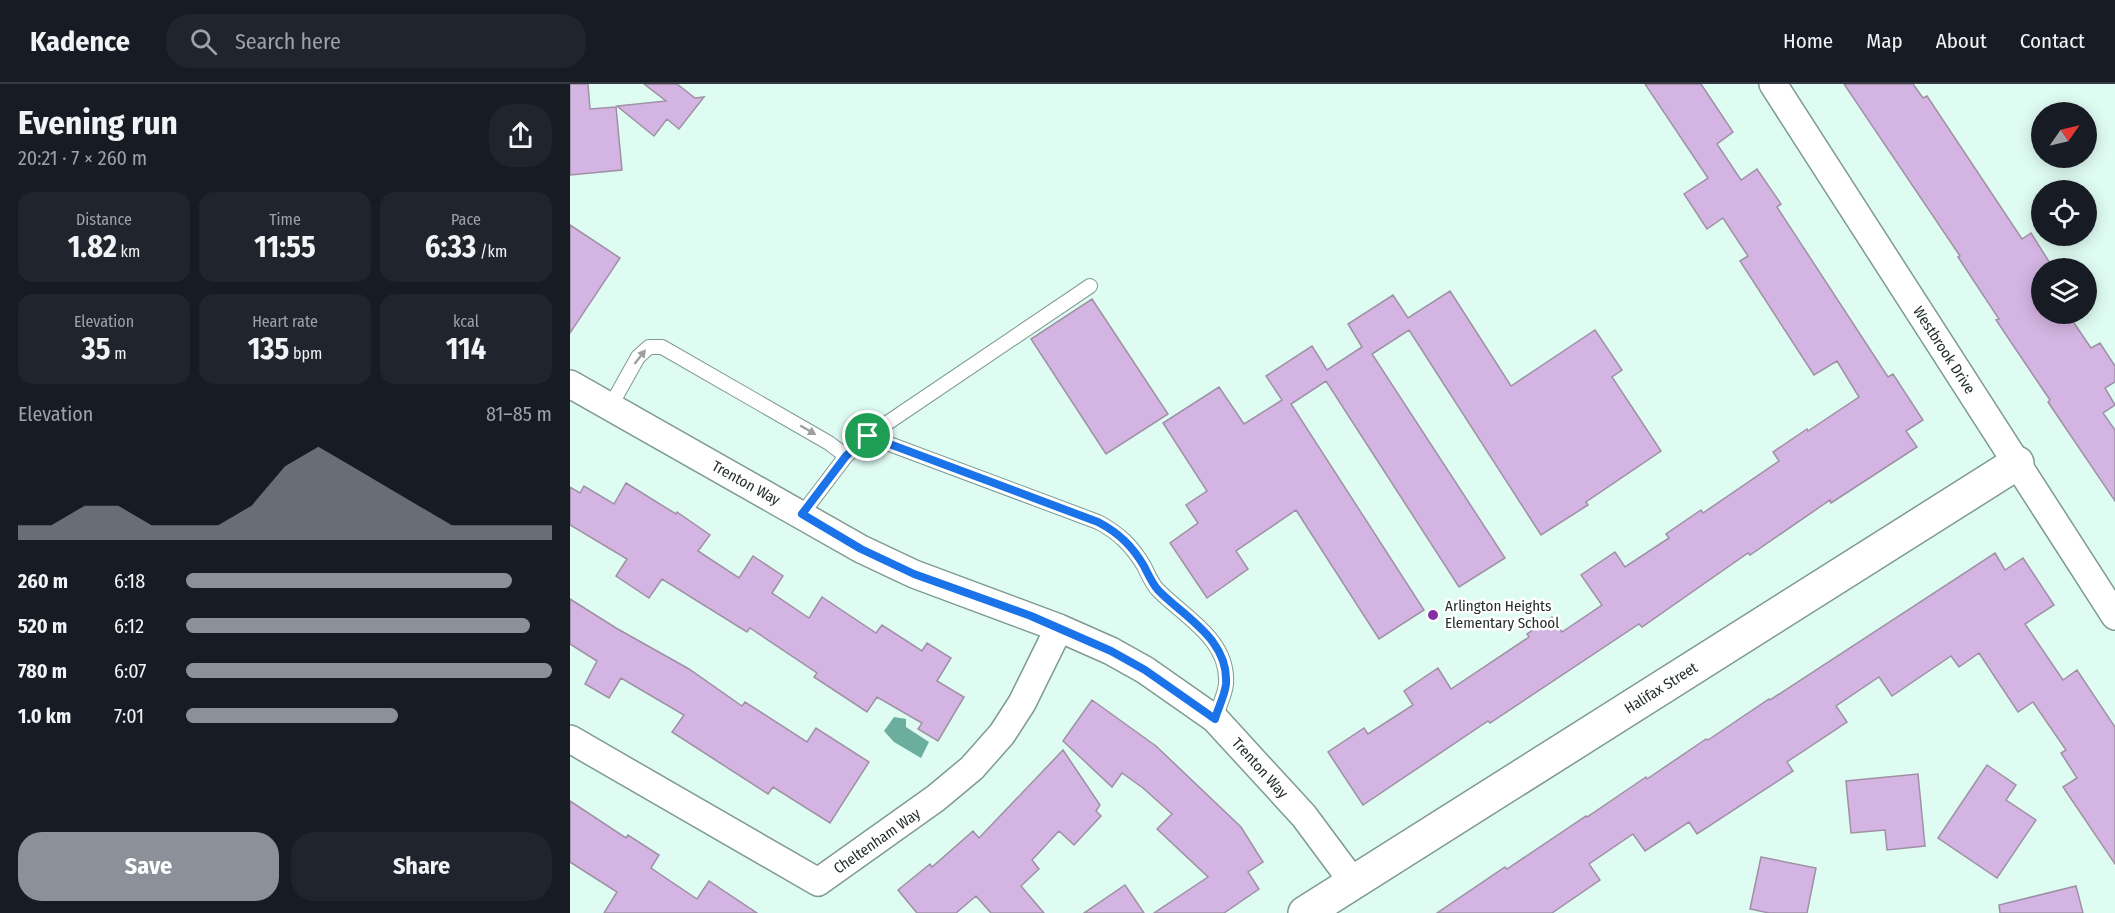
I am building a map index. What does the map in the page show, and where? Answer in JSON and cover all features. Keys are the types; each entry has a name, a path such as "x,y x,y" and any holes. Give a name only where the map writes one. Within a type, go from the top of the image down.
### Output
{"street":[{"name":"Westbrook Drive","path":"1773,84 2115,616"},
{"name":"Trenton Way","path":"570,384 861,549 914,574 1059,627 1145,670 1215,719 1304,816 1353,882"},
{"name":"Halifax Street","path":"1305,913 2017,463"},
{"name":"Cheltenham Way","path":"570,739 818,882 936,798 972,768 1002,734 1022,703 1059,627"}],"lane":[{"path":"802,514 846,456 868,436 1089,286"},
{"path":"610,407 638,357 649,347 662,347 829,442 846,456"},
{"path":"868,436 1088,518 1116,531 1129,544 1156,588 1208,634 1217,647 1222,659 1226,683 1215,719"}],"shaded area":[{"path":"894,717 906,719 906,727 929,742 921,758 894,742 884,731"}],"building":[{"path":"570,84 588,84 590,109 616,107 622,170 570,175"},
{"path":"644,84 677,84 695,98 704,97 679,129 667,119 654,136 617,106 666,101"},
{"path":"1645,84 1701,84 1733,132 1717,144 1741,180 1757,169 1781,204 1777,207 1888,377 1893,374 1923,420 1906,431 1917,447 1831,503 1830,500 1750,555 1748,553 1642,627 1639,624 1490,723 1488,721 1363,805 1328,752 1364,728 1368,734 1413,705 1404,691 1438,668 1451,689 1529,637 1527,634 1552,617 1562,632 1602,605 1581,575 1615,552 1625,567 1669,538 1666,534 1701,510 1703,513 1779,461 1773,452 1859,397 1837,361 1814,375 1740,261 1748,256 1723,218 1707,229 1684,194 1708,178"},
{"path":"1844,84 1913,84 1923,98 1927,96 2022,239 2031,233 2031,246 2039,246 2047,258 2031,258 2031,324 2075,324 2091,348 2100,343 2115,366 2115,382 2105,388 2115,405 2103,413 2115,430 2115,501 1996,320 1999,319 1958,257 1960,256"},
{"path":"570,225 620,258 570,333"},
{"path":"1450,291 1511,386 1595,330 1622,370 1612,377 1661,451 1586,502 1588,505 1541,535 1409,330 1372,354 1505,558 1459,587 1326,381 1291,404 1424,610 1379,639 1296,510 1236,551 1248,569 1207,598 1170,543 1198,523 1186,505 1207,491 1163,423 1219,387 1244,424 1282,400 1266,376 1312,346 1327,370 1362,347 1348,324 1393,295 1408,318"},
{"path":"1092,299 1168,414 1106,454 1031,339"},
{"path":"626,483 676,514 677,512 710,535 698,551 739,578 753,556 783,576 772,593 809,618 822,597 876,633 882,625 922,651 927,643 951,658 937,681 964,697 938,741 918,729 922,723 877,697 867,712 814,677 817,673 750,628 747,632 662,579 649,598 616,576 627,559 570,525 570,487 580,493 584,486 614,504"},
{"path":"1995,553 2005,570 2023,558 2054,605 2025,624 2063,680 2077,670 2115,727 2115,864 2063,787 2077,778 2061,753 2066,750 2033,702 2018,712 1979,653 1959,667 1951,656 1892,696 1879,677 1836,706 1847,722 1787,762 1793,771 1697,834 1689,822 1645,851 1633,834 1589,864 1600,880 1552,913 1437,913 1505,867 1507,869"},
{"path":"570,599 689,669 742,706 745,702 807,742 816,728 869,762 830,823 773,787 768,794 672,732 684,715 621,678 609,698 585,684 597,661 570,644"},
{"path":"1092,700 1156,746 1241,827 1263,862 1248,872 1259,889 1224,913 1154,913 1208,877 1157,829 1172,814 1122,773 1112,787 1063,741"},
{"path":"1063,750 1100,805 1096,811 1101,816 1074,845 1059,831 1032,860 1039,869 1021,886 1044,913 991,913 976,896 956,913 917,913 898,890 930,864 932,867 973,831 979,838"},
{"path":"1987,765 2016,785 2006,800 2036,820 1997,878 1938,838"},
{"path":"1918,774 1925,846 1887,850 1885,830 1851,833 1846,781"},
{"path":"570,801 626,838 628,835 659,855 651,868 697,899 709,881 757,913 604,913 617,892 570,862"},
{"path":"1761,857 1816,868 1807,913 1769,913 1750,909"},
{"path":"1125,885 1144,913 1084,913"},
{"path":"2076,886 2083,913 2000,913 1999,905"}],"place":[{"name":"Arlington Heights Elementary School","path":"1433,615"}],"route":[{"path":"868,436 1098,522 1116,531 1129,544 1156,588 1208,634 1217,647 1222,659 1226,683 1215,719 1145,670 1111,651 1031,616 914,574 861,549 802,514 846,456 868,436"}]}
